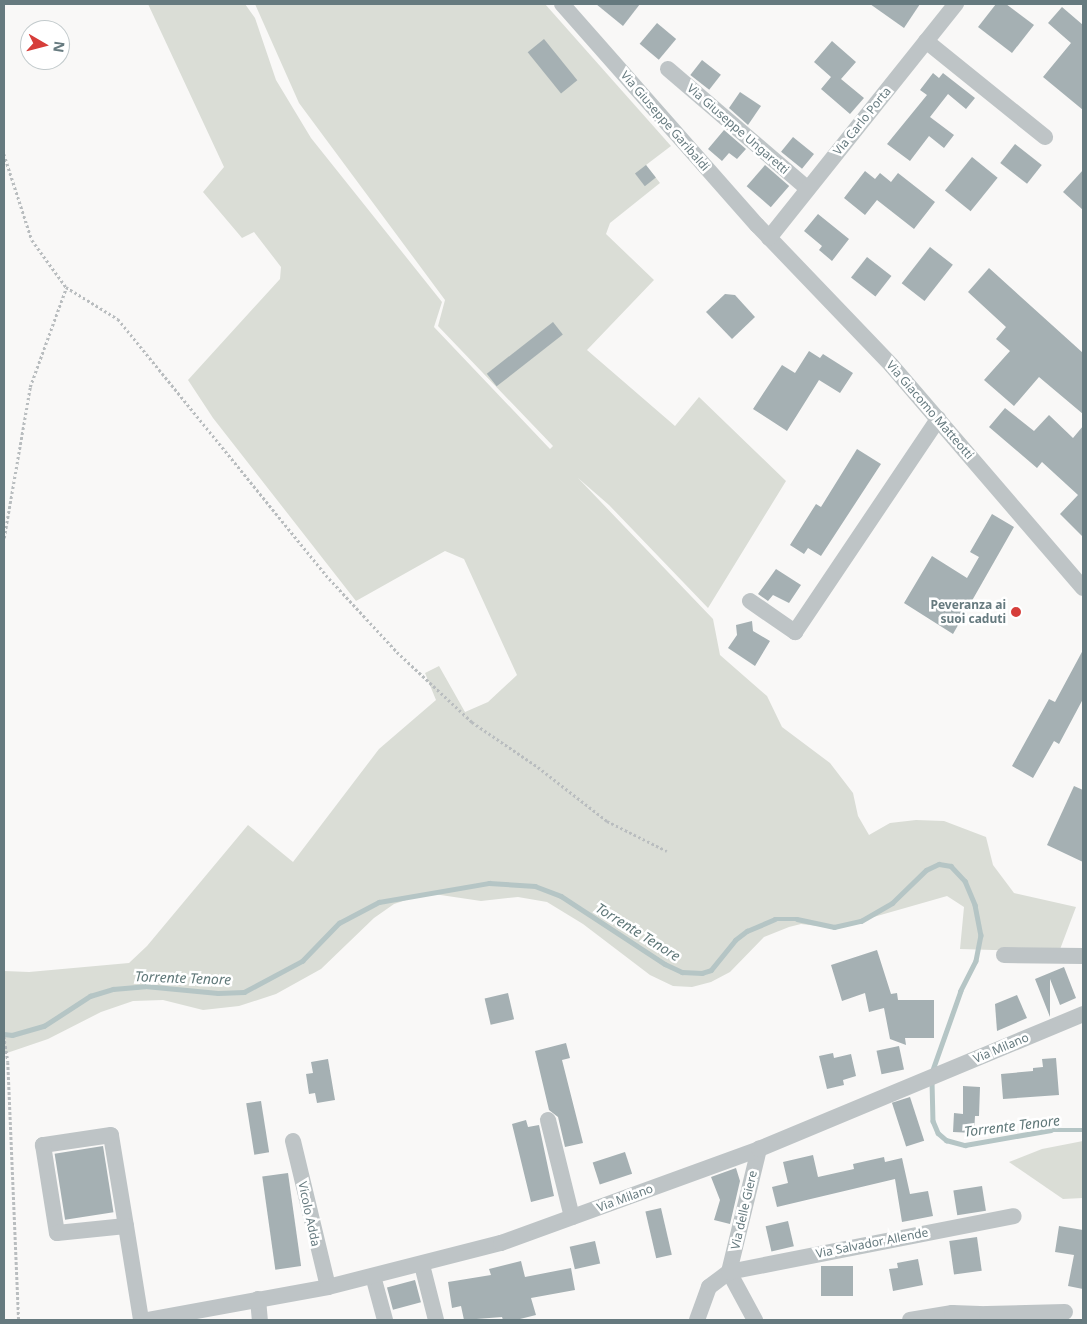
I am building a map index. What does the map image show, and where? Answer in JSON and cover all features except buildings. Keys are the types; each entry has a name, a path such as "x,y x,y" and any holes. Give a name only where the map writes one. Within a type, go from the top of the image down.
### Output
{"street":[{"name":"Via Giuseppe Garibaldi","path":"562,4 769,238"},
{"name":"Via Carlo Porta","path":"769,238 956,4"},
{"path":"926,41 1045,137"},
{"name":"Via Giuseppe Ungaretti","path":"668,69 808,189"},
{"name":"Via Giacomo Matteotti","path":"769,238 892,366 1083,588"},
{"path":"750,600 795,632 938,420"},
{"path":"1004,955 1083,956"},
{"name":"Via Milano","path":"147,1320 168,1318 258,1299 328,1287 422,1265 501,1243 759,1149 1083,1014"},
{"path":"548,1120 572,1217"},
{"path":"126,1226 57,1233 43,1145 111,1136 126,1226 140,1320"},
{"name":"Vicolo Adda","path":"294,1141 328,1287"},
{"name":"Via delle Giere","path":"729,1272 759,1149"},
{"name":"Via Salvador Allende","path":"729,1272 1014,1216"},
{"path":"422,1265 436,1320"},
{"path":"696,1320 709,1287 729,1272 755,1320"},
{"path":"372,1276 384,1320"},
{"path":"258,1299 260,1320"},
{"path":"910,1320 952,1312 986,1317 1065,1312"}],"path":[{"path":"4,154 32,240 66,287 118,319 326,575 396,652 472,722 538,768 607,821 667,851"},
{"path":"4,538 30,387 66,287"},
{"path":"4,1036 8,1062 19,1320"}],"shaded area":[{"path":"148,4 245,4 255,18 276,80 311,138 442,302 434,327 550,449 553,446 438,326 445,300 299,103 255,4 545,4 671,146 646,165 660,183 610,223 606,234 654,280 587,350 675,426 699,397 786,481 708,608 609,505 578,478 713,619 720,655 767,696 782,727 830,763 853,793 858,816 869,835 890,823 916,820 944,821 986,837 993,865 1014,893 1076,907 1059,952 960,949 964,907 947,896 835,928 801,924 789,927 764,937 730,972 711,982 692,987 673,986 650,975 583,924 547,902 518,897 481,901 427,893 394,904 374,918 321,969 276,994 239,1006 203,1010 163,1000 133,1001 101,1012 48,1039 4,1054 4,971 29,972 129,963 147,946 248,825 293,862 379,749 436,700 425,673 439,666 465,712 488,702 517,675 464,559 445,551 356,601 213,418 188,380 280,279 281,267 254,232 242,238 203,192 224,167"},
{"path":"1083,1141 1083,1198 1063,1199 1009,1162 1042,1149"}],"waterway":[{"name":"Torrente Tenore","path":"4,1034 12,1035 44,1026 90,996 113,989 145,986 218,993 244,992 302,961 339,923 379,902 489,883 535,886 561,896 665,964 682,972 702,973 711,970 735,940 747,931 775,919 797,919 834,927 861,921 892,903 926,870 939,864 951,866 965,881 975,905 981,935 976,961 961,991 932,1073"},
{"name":"Torrente Tenore","path":"932,1081 933,1121 938,1133 946,1140 965,1145 1051,1130 1083,1130"}],"place":[{"name":"Peveranza ai suoi caduti","path":"1016,612"}]}
